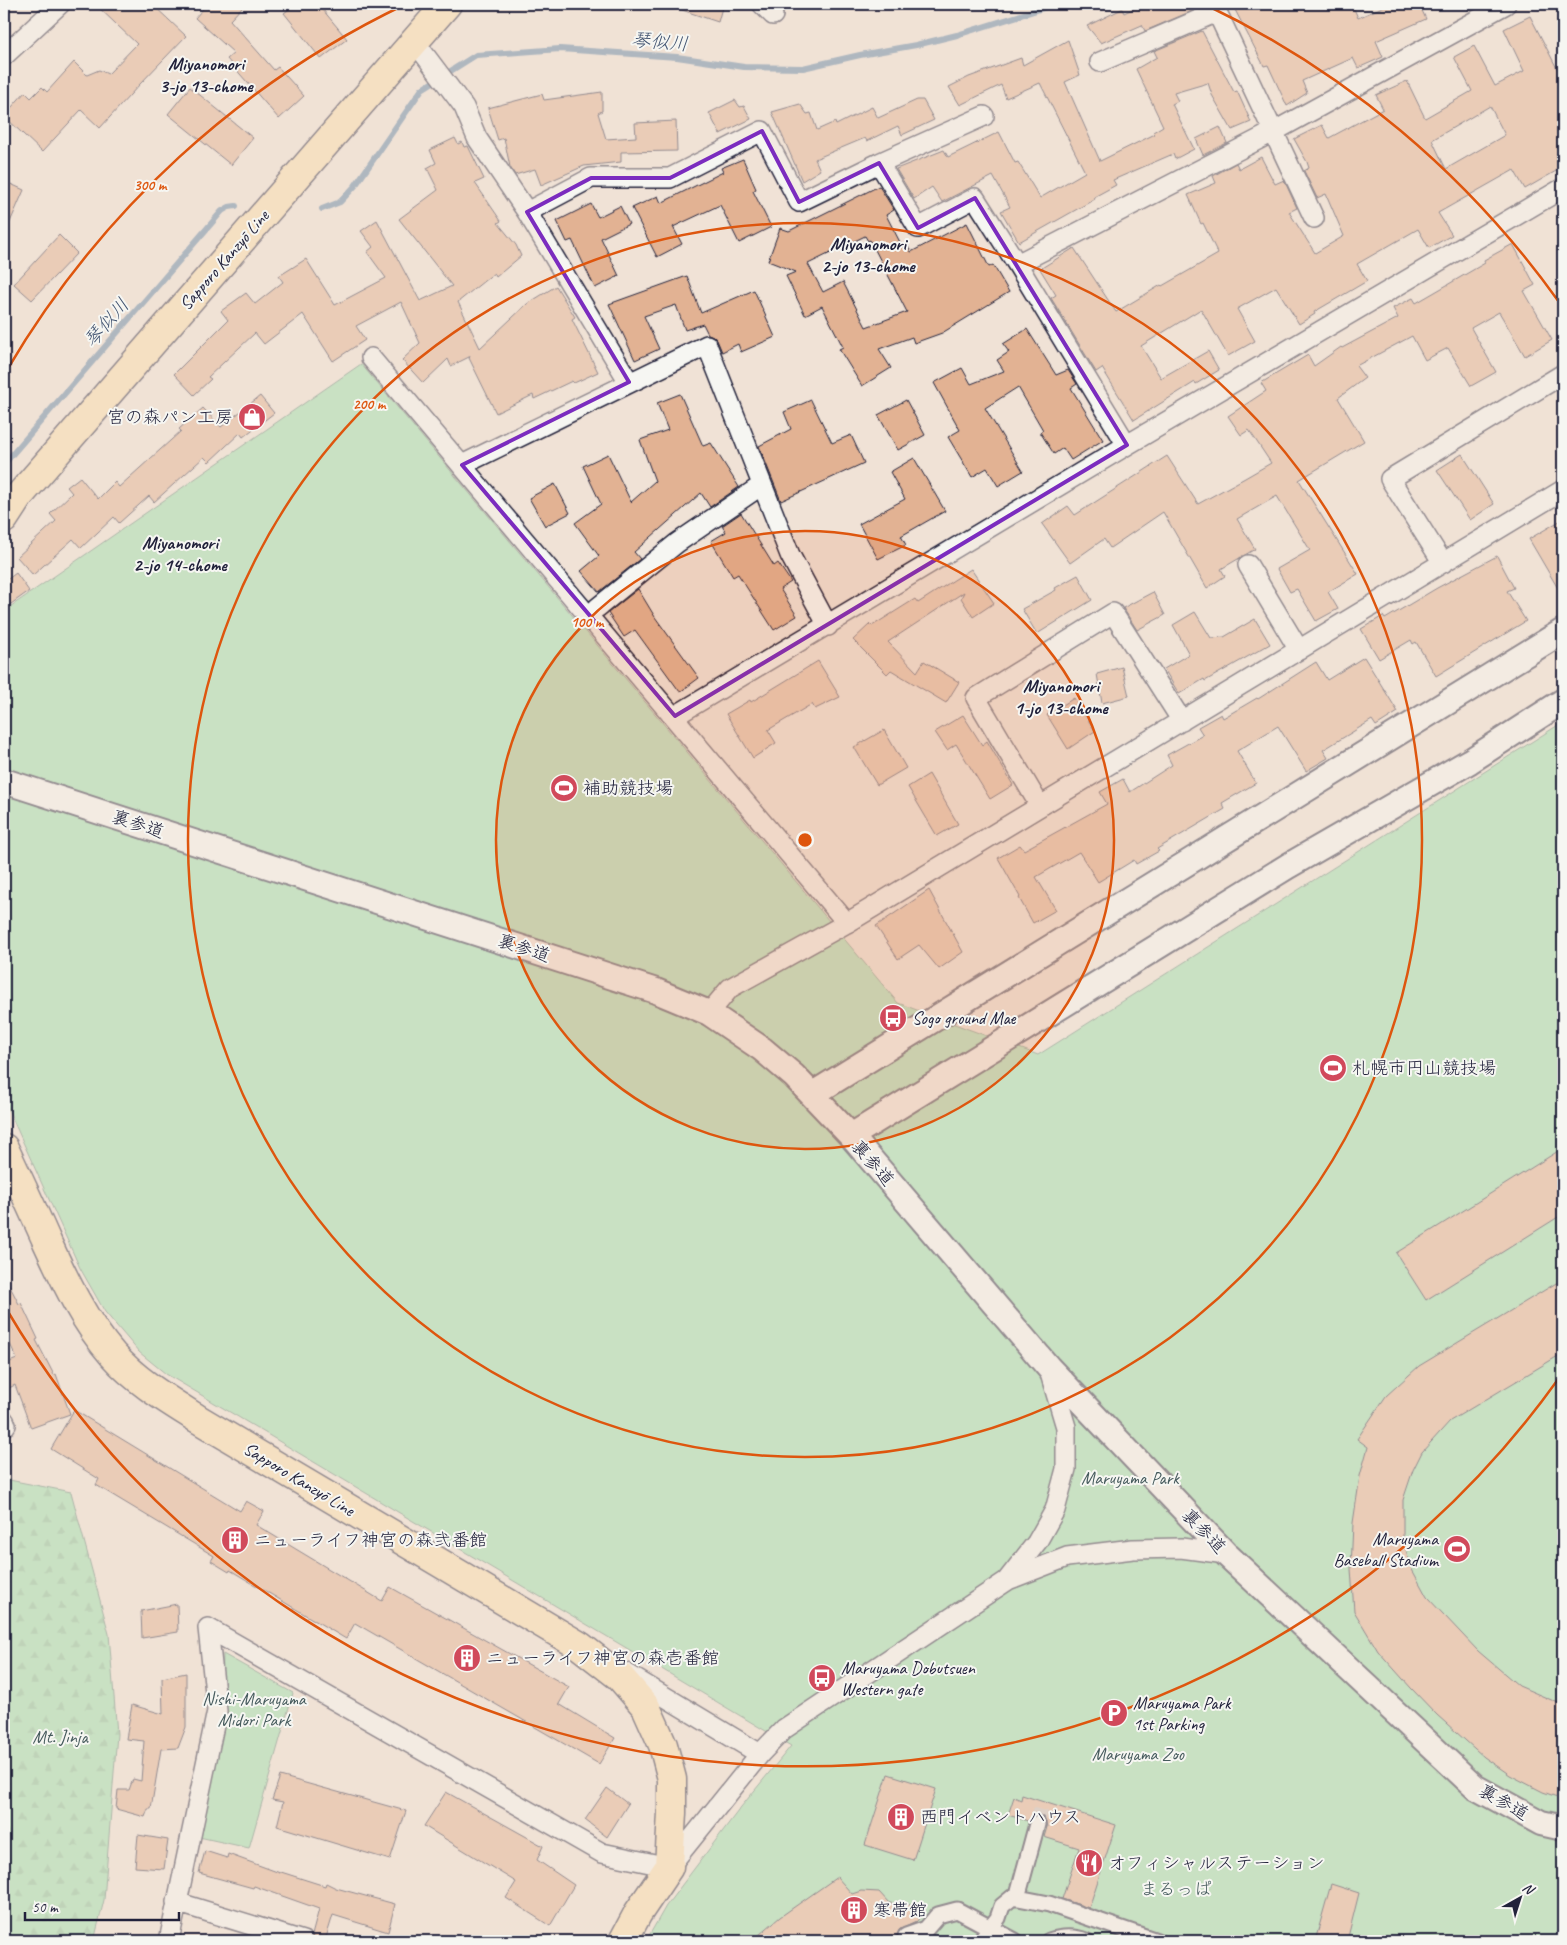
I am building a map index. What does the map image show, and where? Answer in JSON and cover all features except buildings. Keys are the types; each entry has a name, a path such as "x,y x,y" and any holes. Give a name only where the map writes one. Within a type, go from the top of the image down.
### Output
{"main road":[{"name":"Sapporo Kanzyō Line","path":"4,519 26,489 420,50 447,4"},
{"name":"Sapporo Kanzyō Line","path":"4,1148 71,1294 100,1338 114,1356 131,1372 155,1392 198,1419 580,1646 620,1677 646,1707 664,1745 672,1779 669,1868"},
{"path":"623,1941 638,1913 669,1868"}],"street":[{"path":"4,56 60,4"},
{"path":"1018,264 1273,132 1506,4"},
{"path":"1100,62 1217,12 1314,218"},
{"path":"420,50 464,108 477,138 527,212 629,382"},
{"path":"527,212 591,178 670,178 762,131 799,202 879,163 984,116"},
{"path":"879,163 918,228 975,198 1018,264 1127,446"},
{"path":"675,716 1563,188"},
{"path":"462,464 707,345 790,555 828,626"},
{"path":"371,358 675,716 847,923"},
{"path":"1443,563 1390,479 1563,374"},
{"path":"597,608 677,542 762,485"},
{"path":"709,1013 730,988 847,923 1563,490"},
{"path":"1248,565 1299,650"},
{"path":"1040,806 976,698 1113,613 1182,721"},
{"path":"813,1094 1563,631"},
{"path":"851,1136 1288,866 1470,761 1563,701"},
{"name":"裏参道","path":"4,782 647,988 709,1013 762,1049 813,1094 1049,1368 1226,1554 1475,1786 1541,1823 1563,1828"},
{"path":"1008,1580 1037,1542 1055,1510 1066,1469 1066,1427 1049,1368"},
{"path":"169,1941 217,1712 208,1628 602,1852 669,1868 760,1754 784,1729 1008,1580 1067,1557 1133,1548 1181,1548 1226,1554"},
{"path":"580,1646 760,1754"},
{"path":"1017,1898 1037,1824"},
{"path":"980,1941 998,1918 1002,1906 1013,1897 1049,1904 1157,1941"},
{"path":"176,1902 303,1941"},
{"path":"906,1936 926,1929 938,1916 957,1910 1015,1941"},
{"path":"1049,1941 1062,1937 1078,1938 1086,1941"}],"highlighted area":[{"path":"762,131 799,202 879,163 918,228 975,198 1127,445 675,716 462,465 629,382 527,212 591,178 670,178"}],"green space":[{"name":"Maruyama Park","path":"361,364 898,1003 1038,1055 1563,722 1563,1941 646,1941 666,1906 741,1807 791,1746 166,1374 139,1352 105,1312 80,1268 4,1100 4,611"},
{"name":"Mt. Jinja","path":"4,1479 71,1492 109,1634 117,1734 104,1900 94,1941 4,1941"},
{"name":"Nishi-Maruyama Midori Park","path":"223,1654 293,1693 249,1848 199,1837 221,1724"}],"waterway":[{"name":"琴似川","path":"322,209 340,202 355,186 422,89 476,55 560,49 677,57 744,67 803,68 957,35 1056,4"},
{"name":"琴似川","path":"4,464 222,211 236,206"}],"tunnel":[{"path":"1037,1824 1043,1802"}],"place":[{"name":"宮の森パン工房","path":"252,417"},
{"name":"補助競技場","path":"564,788"},
{"name":"Sogo ground Mae","path":"893,1018"},
{"name":"札幌市円山競技場","path":"1333,1068"},
{"name":"ニューライフ神宮の森弐番館","path":"235,1540"},
{"name":"Maruyama Baseball Stadium","path":"1457,1549"},
{"name":"ニューライフ神宮の森壱番館","path":"467,1658"},
{"name":"Maruyama Dobutsuen Western gate","path":"822,1678"},
{"name":"Maruyama Park 1st Parking","path":"1114,1713"},
{"name":"西門イベントハウス","path":"901,1817"},
{"name":"オフィシャルステーション","path":"1089,1863"},
{"name":"寒帯館","path":"854,1910"}],"district":[{"name":"Miyanomori 3-jo 13-chome","path":"206,74"},
{"name":"Miyanomori 2-jo 13-chome","path":"868,254"},
{"name":"Miyanomori 2-jo 14-chome","path":"180,553"},
{"name":"Miyanomori 1-jo 13-chome","path":"1061,696"}],"park label":[{"name":"Maruyama Zoo","path":"1138,1754"},
{"name":"まるっぱ","path":"1176,1889"}]}
